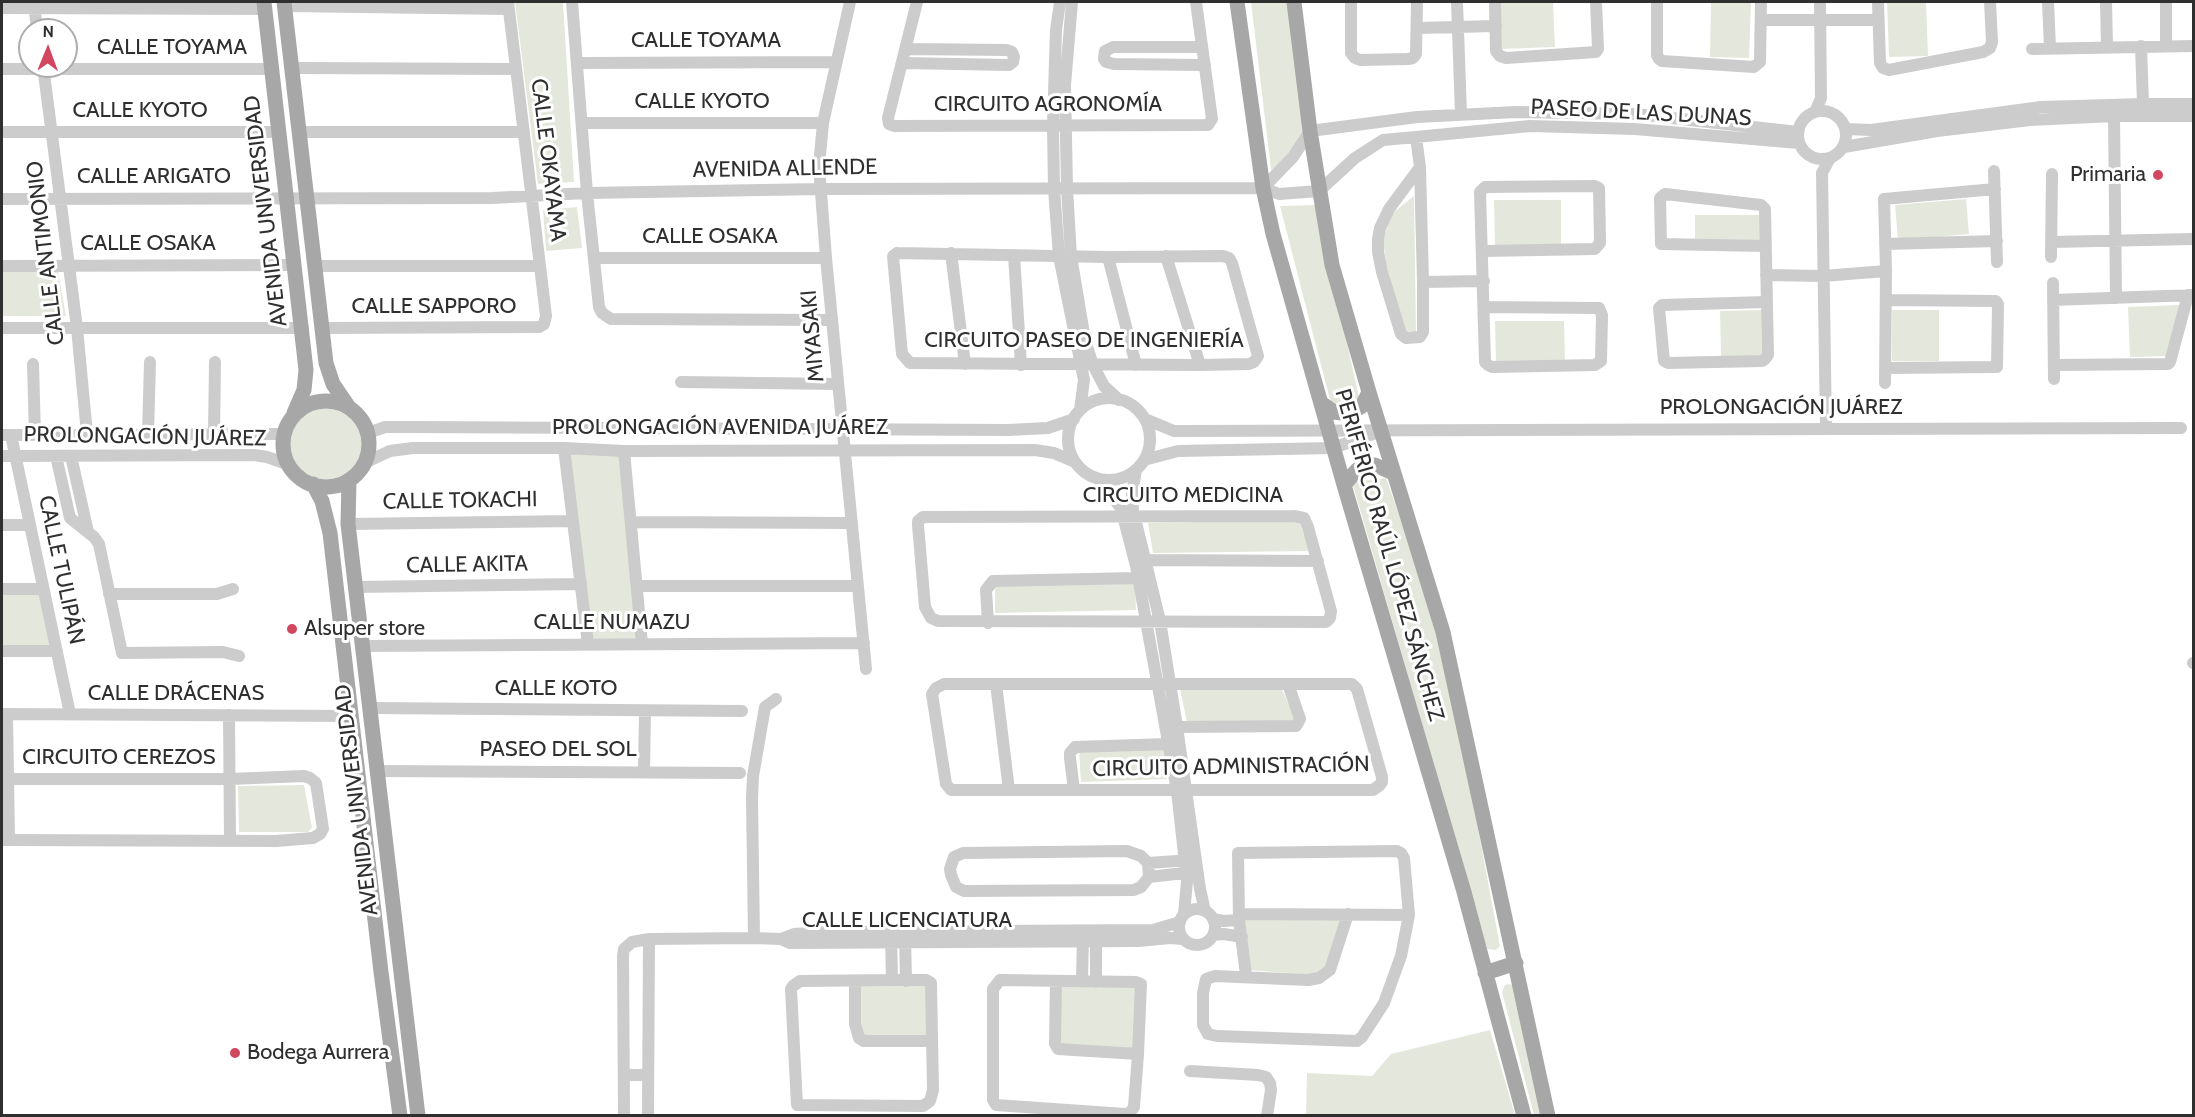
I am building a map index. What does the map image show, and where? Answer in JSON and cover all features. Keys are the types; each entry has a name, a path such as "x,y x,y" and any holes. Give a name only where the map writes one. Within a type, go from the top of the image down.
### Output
{"main road":[{"name":"PERIFÉRICO RAÚL LÓPEZ SÁNCHEZ","path":"1237,2 1263,188 1273,234 1333,448 1461,882 1524,1116"},
{"name":"PERIFÉRICO RAÚL LÓPEZ SÁNCHEZ","path":"1294,2 1310,131 1332,265 1393,473 1443,632 1548,1116"},
{"name":"AVENIDA UNIVERSIDAD","path":"285,4 329,375 348,406"},
{"name":"AVENIDA UNIVERSIDAD","path":"264,5 303,328 307,380 294,414"},
{"path":"1321,403 1334,412 1349,414 1362,406 1369,392"},
{"path":"332,402 348,406 361,418 368,433 369,449 364,463 349,480 332,486 313,484 298,477 287,464 282,444 287,423 294,414 309,405 332,402"},
{"path":"1344,485 1357,470 1365,466 1375,465 1393,473"},
{"name":"AVENIDA UNIVERSIDAD","path":"349,480 348,524 361,646 418,1116"},
{"name":"AVENIDA UNIVERSIDAD","path":"313,484 322,501 330,533 400,1116"},
{"path":"1485,973 1516,963"},
{"path":"396,1089 415,1087"}],"street":[{"path":"572,2 587,193 599,307 605,316 611,319 832,320"},
{"name":"MIYASAKI","path":"850,2 823,123 819,166 866,669"},
{"name":"CIRCUITO AGRONOMÍA","path":"917,2 888,118 890,124 894,126 1208,125 1212,119 1196,2"},
{"path":"1060,2 1056,30 1065,256 1085,340 1087,365 1084,391 1069,434 1069,444 1076,462 1085,472 1097,478 1130,517 1146,561 1160,621 1169,744 1182,791"},
{"path":"1059,125 1072,2"},
{"path":"1351,2 1352,53 1354,58 1369,60 1413,58 1416,54 1417,2"},
{"path":"1457,2 1461,114"},
{"path":"1495,2 1496,51 1500,56 1506,58 1596,52 1598,49 1596,2"},
{"path":"1657,2 1657,56 1662,61 1754,67 1760,62 1761,2"},
{"path":"1815,112 1821,98 1820,2"},
{"path":"1878,2 1880,63 1883,68 1889,70 1983,52 1990,48 1992,42 1990,2"},
{"path":"2048,2 2050,48"},
{"path":"2106,2 2107,47"},
{"path":"2166,2 2166,46"},
{"path":"285,4 508,5"},
{"path":"2,8 34,5 264,5"},
{"name":"CALLE OKAYAMA","path":"508,5 546,316 544,324"},
{"path":"1761,20 1878,20"},
{"path":"1417,28 1496,26"},
{"path":"2141,46 2143,104"},
{"path":"2032,49 2193,46"},
{"path":"1202,47 1113,47 1106,51 1104,59 1114,64 1205,65"},
{"path":"903,63 1009,65 1014,57 1012,52 1007,50 906,49"},
{"name":"CALLE TOYAMA","path":"577,63 836,62"},
{"name":"CALLE TOYAMA","path":"78,68 272,69"},
{"path":"292,68 516,69"},
{"name":"CALLE TOYAMA","path":"2,69 18,69"},
{"name":"CALLE ANTIMONIO","path":"44,78 87,434"},
{"path":"1821,98 1828,111 1839,118 1846,129 1846,138 1844,147 1835,156 1813,157 1807,154 1798,137 1803,119 1815,112 1828,111"},
{"path":"1844,147 1948,129 2077,111 2143,104 2193,104"},
{"path":"1846,129 1871,129 1970,115 2077,111 2114,116 2193,116"},
{"path":"1530,112 1530,126"},
{"name":"PASEO DE LAS DUNAS","path":"1310,131 1380,121 1461,114 1530,112 1636,114 1798,137"},
{"path":"2114,116 2115,298"},
{"path":"1380,121 1383,140"},
{"name":"CALLE KYOTO","path":"582,123 823,123"},
{"name":"PASEO DE LAS DUNAS","path":"1319,191 1355,158 1383,140 1416,136 1530,126 1635,129 1739,140 1798,137"},
{"path":"1263,188 1289,163 1310,131"},
{"name":"CALLE KYOTO","path":"2,132 279,132"},
{"path":"299,132 524,132"},
{"path":"1416,136 1419,167 1424,282 1422,336 1406,338 1401,334 1382,272 1378,239 1380,228 1389,209 1419,167"},
{"path":"1813,157 1822,173"},
{"path":"1826,428 1822,173 1830,158"},
{"path":"1994,171 1997,262"},
{"path":"2051,257 2052,174"},
{"path":"1483,251 1595,249 1600,243 1599,188 1595,186 1482,189 1480,192 1485,362 1488,365 1595,365 1601,361 1602,315 1599,308 1484,307"},
{"name":"AVENIDA ALLENDE","path":"307,198 492,198 587,193 820,189 1263,188 1279,194 1319,191"},
{"path":"1885,383 1884,200 1995,189"},
{"path":"1765,246 1665,246 1660,242 1660,198 1662,195 1764,206 1766,275 1767,355 1762,360 1668,363 1664,361 1659,308 1666,304 1766,302"},
{"name":"CALLE ARIGATO","path":"2,199 307,198"},
{"path":"2051,242 2193,239"},
{"path":"1886,244 1997,241"},
{"name":"CIRCUITO PASEO DE INGENIERÍA","path":"897,253 1065,256 1223,256 1229,258 1257,356 1254,362 1250,364 1136,366 910,363 902,354 893,256 897,253"},
{"path":"951,253 965,364"},
{"path":"1014,255 1021,364"},
{"path":"1166,256 1200,365"},
{"path":"1108,257 1136,366"},
{"name":"CALLE OSAKA","path":"594,258 826,258"},
{"name":"CALLE OSAKA","path":"2,266 295,265"},
{"path":"315,266 540,266"},
{"path":"1766,275 1823,276 1886,271"},
{"path":"1424,282 1484,281"},
{"path":"2053,283 2054,379"},
{"path":"2053,300 2191,295 2168,364 2054,365"},
{"path":"1885,368 1997,367 1998,304 1996,301 1886,300"},
{"name":"CALLE SAPPORO","path":"322,328 539,327 544,324"},
{"path":"2,328 303,328"},
{"path":"148,434 150,362"},
{"path":"214,434 215,362"},
{"path":"33,364 35,435"},
{"path":"1087,365 1119,400 1131,405 1145,419 1174,430 1328,430"},
{"path":"681,382 838,384"},
{"path":"1077,415 1088,404 1101,400 1119,400"},
{"name":"PROLONGACIÓN AVENIDA JUÁREZ","path":"368,433 385,427 1039,429 1061,424 1077,415"},
{"path":"1145,419 1150,440 1132,494 1130,517 1146,621 1177,727 1191,866 1215,927 1213,935 1203,944 1189,943 1183,939 1179,931 1191,866"},
{"name":"PROLONGACIÓN JUÁREZ","path":"1328,430 1381,432 2181,428"},
{"path":"1097,478 1118,479 1140,465 1178,451 1333,448 1381,432"},
{"name":"PROLONGACIÓN JUÁREZ","path":"6,435 283,434"},
{"name":"CALLE TULIPÁN","path":"6,435 15,456 70,714"},
{"name":"PROLONGACIÓN AVENIDA JUÁREZ","path":"364,463 390,451 413,448 564,448 624,451 1035,450 1054,453 1076,462"},
{"path":"564,448 588,644"},
{"path":"624,451 642,644"},
{"name":"PROLONGACIÓN JUÁREZ","path":"2,456 254,455 287,464"},
{"path":"56,456 70,518 99,544 122,653 223,652 239,656"},
{"path":"71,456 88,532"},
{"name":"CIRCUITO MEDICINA","path":"926,516 1301,517 1304,518 1308,527 1318,561 1331,611 1330,618 1326,622 988,623 938,621 927,613 918,525 920,518 926,516"},
{"name":"CALLE TOKACHI","path":"348,524 573,521"},
{"path":"631,522 852,523"},
{"path":"2,525 30,525"},
{"path":"1146,561 1318,561"},
{"path":"988,623 986,590 993,581 1138,578"},
{"name":"CALLE AKITA","path":"355,587 580,584"},
{"path":"637,586 858,586"},
{"path":"2,589 43,589"},
{"path":"109,594 217,594 233,589"},
{"name":"CALLE NUMAZU","path":"361,646 864,643"},
{"path":"2,651 57,651"},
{"name":"CIRCUITO ADMINISTRACIÓN","path":"944,684 1164,684 1352,684 1357,689 1382,777 1380,785 1373,790 955,790 948,788 932,694 936,688 944,684"},
{"path":"996,684 1009,790"},
{"path":"1177,727 1296,726 1300,718 1288,684"},
{"path":"754,938 753,776 765,707 776,699"},
{"name":"CALLE KOTO","path":"369,708 742,711"},
{"path":"644,771 645,710"},
{"name":"CALLE DRÁCENAS","path":"4,714 351,716"},
{"name":"CIRCUITO CEREZOS","path":"4,714 5,839 298,840 313,838 323,829 316,783 310,778 5,779"},
{"name":"CIRCUITO CEREZOS","path":"230,715 230,841"},
{"path":"1074,790 1070,753 1075,747 1169,744"},
{"name":"PASEO DEL SOL","path":"376,771 740,773"},
{"path":"1246,975 1239,917 1238,853 1397,850 1404,858 1409,915 1401,956 1384,1003 1357,1041 1262,1039 1208,1034 1203,1025 1203,993 1206,979 1215,975 1308,980 1324,976 1330,970 1348,914"},
{"path":"1149,877 1148,863 1141,856 1127,852 969,852 954,857 950,869 952,882 964,891 1125,891 1141,887 1149,877 1191,866"},
{"path":"1148,863 1191,866"},
{"path":"1182,918 1191,910 1223,921 1239,917 1409,915"},
{"name":"CALLE LICENCIATURA","path":"1096,936 1153,930 1182,918"},
{"path":"1213,935 1242,937"},
{"path":"1082,981 1083,936"},
{"path":"1096,936 1096,982"},
{"name":"CALLE LICENCIATURA","path":"649,939 754,938 781,939 790,943 891,937 1096,936 1153,940 1183,939"},
{"path":"891,937 892,980"},
{"path":"905,937 906,981"},
{"path":"624,1116 623,956 627,945 649,939 648,1116"},
{"path":"1000,980 1082,981 1136,982 1141,985 1134,1107 1130,1113 996,1105 993,1100 993,989 995,984 1000,980"},
{"path":"800,981 906,981 930,982 933,1090 930,1101 923,1106 797,1105 791,989 793,986 800,981"},
{"path":"855,981 855,1023 859,1038 864,1041 931,1041"},
{"path":"1056,981 1055,1044 1058,1049 1138,1054"},
{"path":"1190,1071 1266,1077 1271,1090 1267,1116"},
{"path":"624,1075 648,1075"}],"shaded area":[{"path":"515,2 563,2 574,182 538,184"},
{"path":"1251,2 1289,2 1306,129 1272,177"},
{"path":"1500,2 1553,2 1555,47 1502,49"},
{"path":"1711,2 1751,2 1749,58 1710,57"},
{"path":"1887,2 1926,2 1928,56 1889,57"},
{"path":"1414,196 1416,332 1404,331 1386,263 1383,240 1394,212"},
{"path":"1966,199 1969,234 1898,240 1895,205"},
{"path":"1494,200 1561,200 1561,246 1495,247"},
{"path":"1316,205 1359,397 1358,403 1349,408 1331,404 1280,206"},
{"path":"577,207 582,248 546,251 543,210"},
{"path":"1695,215 1761,215 1763,242 1695,242"},
{"path":"2,271 58,271 66,316 2,316"},
{"path":"2180,305 2169,356 2130,357 2128,307"},
{"path":"1761,310 1762,356 1721,356 1720,311"},
{"path":"1892,310 1939,310 1939,361 1892,361"},
{"path":"1495,321 1564,321 1565,362 1496,363"},
{"path":"318,406 332,406 346,412 357,423 363,437 360,459 352,471 332,482 318,482 304,476 293,465 287,451 287,437 293,423 304,412"},
{"path":"567,451 622,456 637,641 590,641"},
{"path":"1386,478 1422,580 1456,711 1500,946 1496,950 1487,949 1352,482"},
{"path":"1298,520 1311,551 1153,553 1148,523"},
{"path":"1135,582 1136,610 995,613 995,585"},
{"path":"2,593 41,594 53,648 2,648"},
{"path":"1281,687 1295,719 1291,721 1187,722 1180,689"},
{"path":"1165,747 1167,779 1081,782 1079,751"},
{"path":"304,785 312,828 308,832 239,832 238,786"},
{"path":"1243,917 1342,917 1326,968 1315,975 1248,970"},
{"path":"856,982 929,982 929,1039 860,1037"},
{"path":"1059,984 1137,987 1135,1049 1058,1046"},
{"path":"1505,985 1514,986 1543,1115 1534,1115 1502,992"},
{"path":"1490,1030 1515,1115 1306,1115 1307,1073 1372,1076 1391,1054"}],"place":[{"name":"Primaria","path":"2158,175"},
{"name":"Alsuper store","path":"292,629"},
{"name":"Bodega Aurrera","path":"235,1053"}]}
